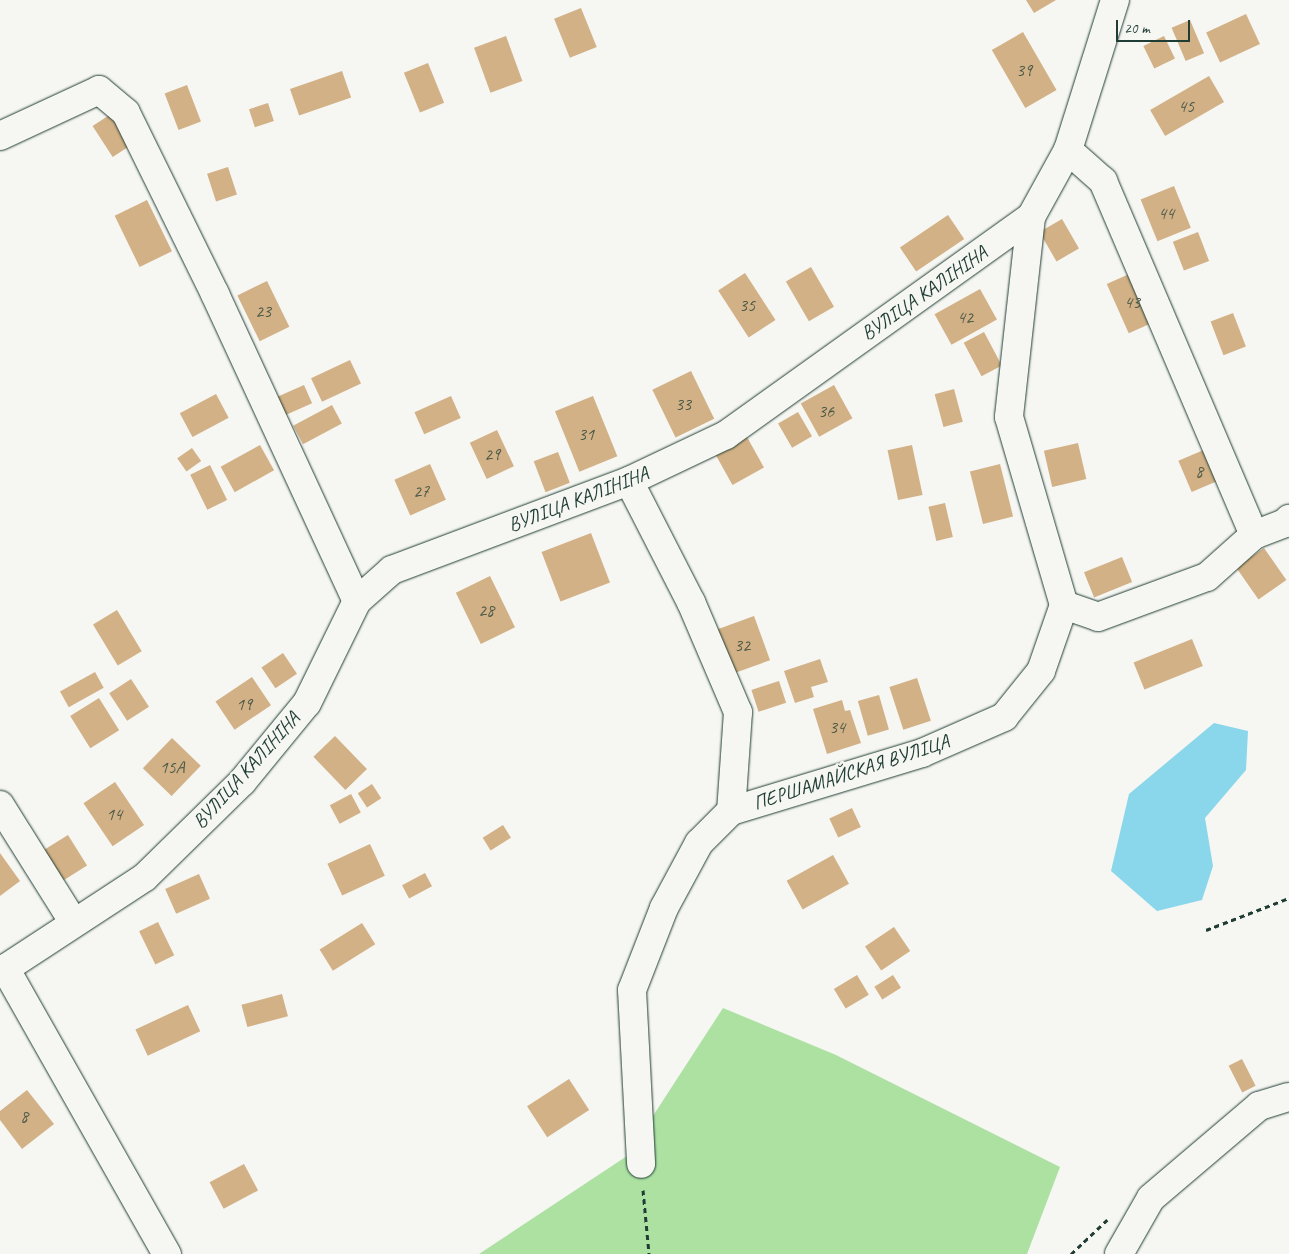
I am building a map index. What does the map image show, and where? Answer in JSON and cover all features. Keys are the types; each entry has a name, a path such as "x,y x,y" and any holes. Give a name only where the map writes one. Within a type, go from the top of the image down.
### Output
{"street":[{"name":"ВУЛІЦА КАЛІНІНА","path":"2,970 145,876 242,782 306,703 357,601 392,570 629,481 726,435 1031,217 1068,150 1115,0"},
{"path":"0,136 99,90 126,113 215,294 357,601"},
{"path":"1068,150 1103,181 1254,535"},
{"path":"1031,217 1009,416 1064,604 1098,617 1161,594 1206,577 1254,535 1285,523 1289,519"},
{"path":"629,481 691,602 738,712 731,811 699,843 664,908 632,990 641,1164"},
{"name":"ПЕРШАМАЙСКАЯ ВУЛІЦА","path":"731,811 922,753 1004,717 1041,671 1064,604"},
{"path":"0,804 74,923"},
{"path":"2,970 167,1254"},
{"path":"1119,1254 1151,1198 1259,1106 1289,1097"}],"path":[{"path":"1206,930 1289,898"},
{"path":"641,1164 649,1254"}],"green space":[{"path":"723,1008 836,1055 1060,1167 1027,1254 479,1254 627,1156"}],"water":[{"path":"1214,723 1248,731 1246,770 1205,818 1213,866 1202,900 1157,911 1111,871 1129,794"}],"building":[{"path":"1026,0 1056,0 1034,13"},
{"path":"581,8 597,47 570,58 554,19"},
{"path":"1246,14 1260,44 1220,63 1206,33"},
{"path":"1190,20 1204,53 1186,61 1172,28"},
{"path":"1023,32 1056,90 1025,108 992,50"},
{"path":"506,36 522,81 490,93 474,48"},
{"path":"1164,36 1175,58 1154,69 1143,46"},
{"path":"428,63 444,103 420,113 404,73"},
{"path":"342,71 351,97 299,115 290,89"},
{"path":"1209,76 1224,102 1165,136 1150,110"},
{"path":"187,85 201,121 179,130 165,94"},
{"path":"268,103 274,121 255,127 249,109"},
{"path":"111,114 131,145 113,157 93,126"},
{"path":"228,167 237,195 216,201 207,174"},
{"path":"1174,186 1191,228 1157,241 1141,199"},
{"path":"147,200 172,251 140,267 115,216"},
{"path":"948,215 964,239 916,271 900,247"},
{"path":"1062,219 1079,248 1056,261 1039,232"},
{"path":"1198,232 1209,261 1184,271 1173,242"},
{"path":"811,267 834,307 809,321 786,282"},
{"path":"1136,271 1158,320 1129,333 1107,284"},
{"path":"745,273 775,320 749,337 718,290"},
{"path":"267,281 289,327 260,341 237,295"},
{"path":"980,289 997,320 951,345 935,314"},
{"path":"1233,313 1246,347 1223,355 1211,322"},
{"path":"984,332 1002,366 982,376 964,343"},
{"path":"350,360 361,384 322,402 311,378"},
{"path":"691,371 714,419 676,437 652,390"},
{"path":"304,385 312,403 281,417 273,399"},
{"path":"834,385 852,418 819,437 801,403"},
{"path":"954,389 963,422 943,427 935,394"},
{"path":"216,394 229,418 192,437 180,413"},
{"path":"451,396 461,418 424,434 414,412"},
{"path":"593,396 617,456 579,472 555,411"},
{"path":"332,405 342,424 303,444 293,426"},
{"path":"798,412 812,436 792,448 778,423"},
{"path":"497,430 514,466 487,479 470,443"},
{"path":"747,437 764,468 732,485 716,454"},
{"path":"1078,443 1086,479 1052,487 1044,451"},
{"path":"260,445 274,470 235,492 221,467"},
{"path":"912,445 923,495 898,500 888,450"},
{"path":"192,448 201,461 186,471 177,458"},
{"path":"1206,449 1219,480 1192,492 1178,461"},
{"path":"558,452 570,483 546,492 534,461"},
{"path":"430,464 446,500 410,515 394,480"},
{"path":"1000,464 1013,516 983,524 970,471"},
{"path":"210,465 227,500 207,510 190,475"},
{"path":"945,503 953,537 936,541 928,507"},
{"path":"591,533 610,582 561,601 542,552"},
{"path":"1264,548 1286,580 1259,599 1236,568"},
{"path":"1122,557 1132,582 1094,597 1084,572"},
{"path":"490,576 515,627 481,644 456,593"},
{"path":"117,610 142,651 118,666 93,624"},
{"path":"754,616 770,660 730,675 714,631"},
{"path":"1192,639 1203,666 1144,689 1134,663"},
{"path":"283,653 297,674 275,688 261,668"},
{"path":"820,659 828,682 811,687 814,697 795,703 784,671"},
{"path":"95,672 104,688 69,707 60,691"},
{"path":"252,677 271,705 235,730 216,702"},
{"path":"917,678 931,721 903,730 889,687"},
{"path":"131,679 149,707 127,721 109,693"},
{"path":"779,681 786,703 759,712 751,690"},
{"path":"879,695 889,730 868,736 858,701"},
{"path":"99,698 119,730 90,748 70,716"},
{"path":"842,700 845,711 850,710 861,743 827,754 813,709"},
{"path":"335,736 367,769 345,790 313,757"},
{"path":"172,738 201,766 172,796 143,768"},
{"path":"115,782 144,825 113,846 83,803"},
{"path":"372,784 381,798 367,808 358,793"},
{"path":"351,794 361,813 340,824 330,805"},
{"path":"852,808 861,827 838,838 829,819"},
{"path":"503,825 511,838 491,850 483,838"},
{"path":"68,835 87,866 62,881 43,850"},
{"path":"370,844 385,876 342,896 327,864"},
{"path":"0,853 20,881 0,896"},
{"path":"833,855 849,884 803,910 787,881"},
{"path":"425,873 432,886 409,898 402,885"},
{"path":"199,874 210,899 176,914 165,889"},
{"path":"158,922 174,955 155,964 139,931"},
{"path":"362,923 375,944 333,971 320,949"},
{"path":"894,927 910,951 881,971 865,947"},
{"path":"857,975 869,995 846,1009 834,989"},
{"path":"893,975 901,988 882,999 874,987"},
{"path":"282,994 288,1016 247,1027 241,1005"},
{"path":"188,1005 200,1031 148,1056 135,1030"},
{"path":"1242,1059 1256,1086 1242,1093 1229,1066"},
{"path":"569,1079 589,1110 547,1137 527,1106"},
{"path":"27,1090 54,1124 22,1149 0,1120 0,1111"},
{"path":"244,1164 258,1190 224,1209 210,1182"}]}
